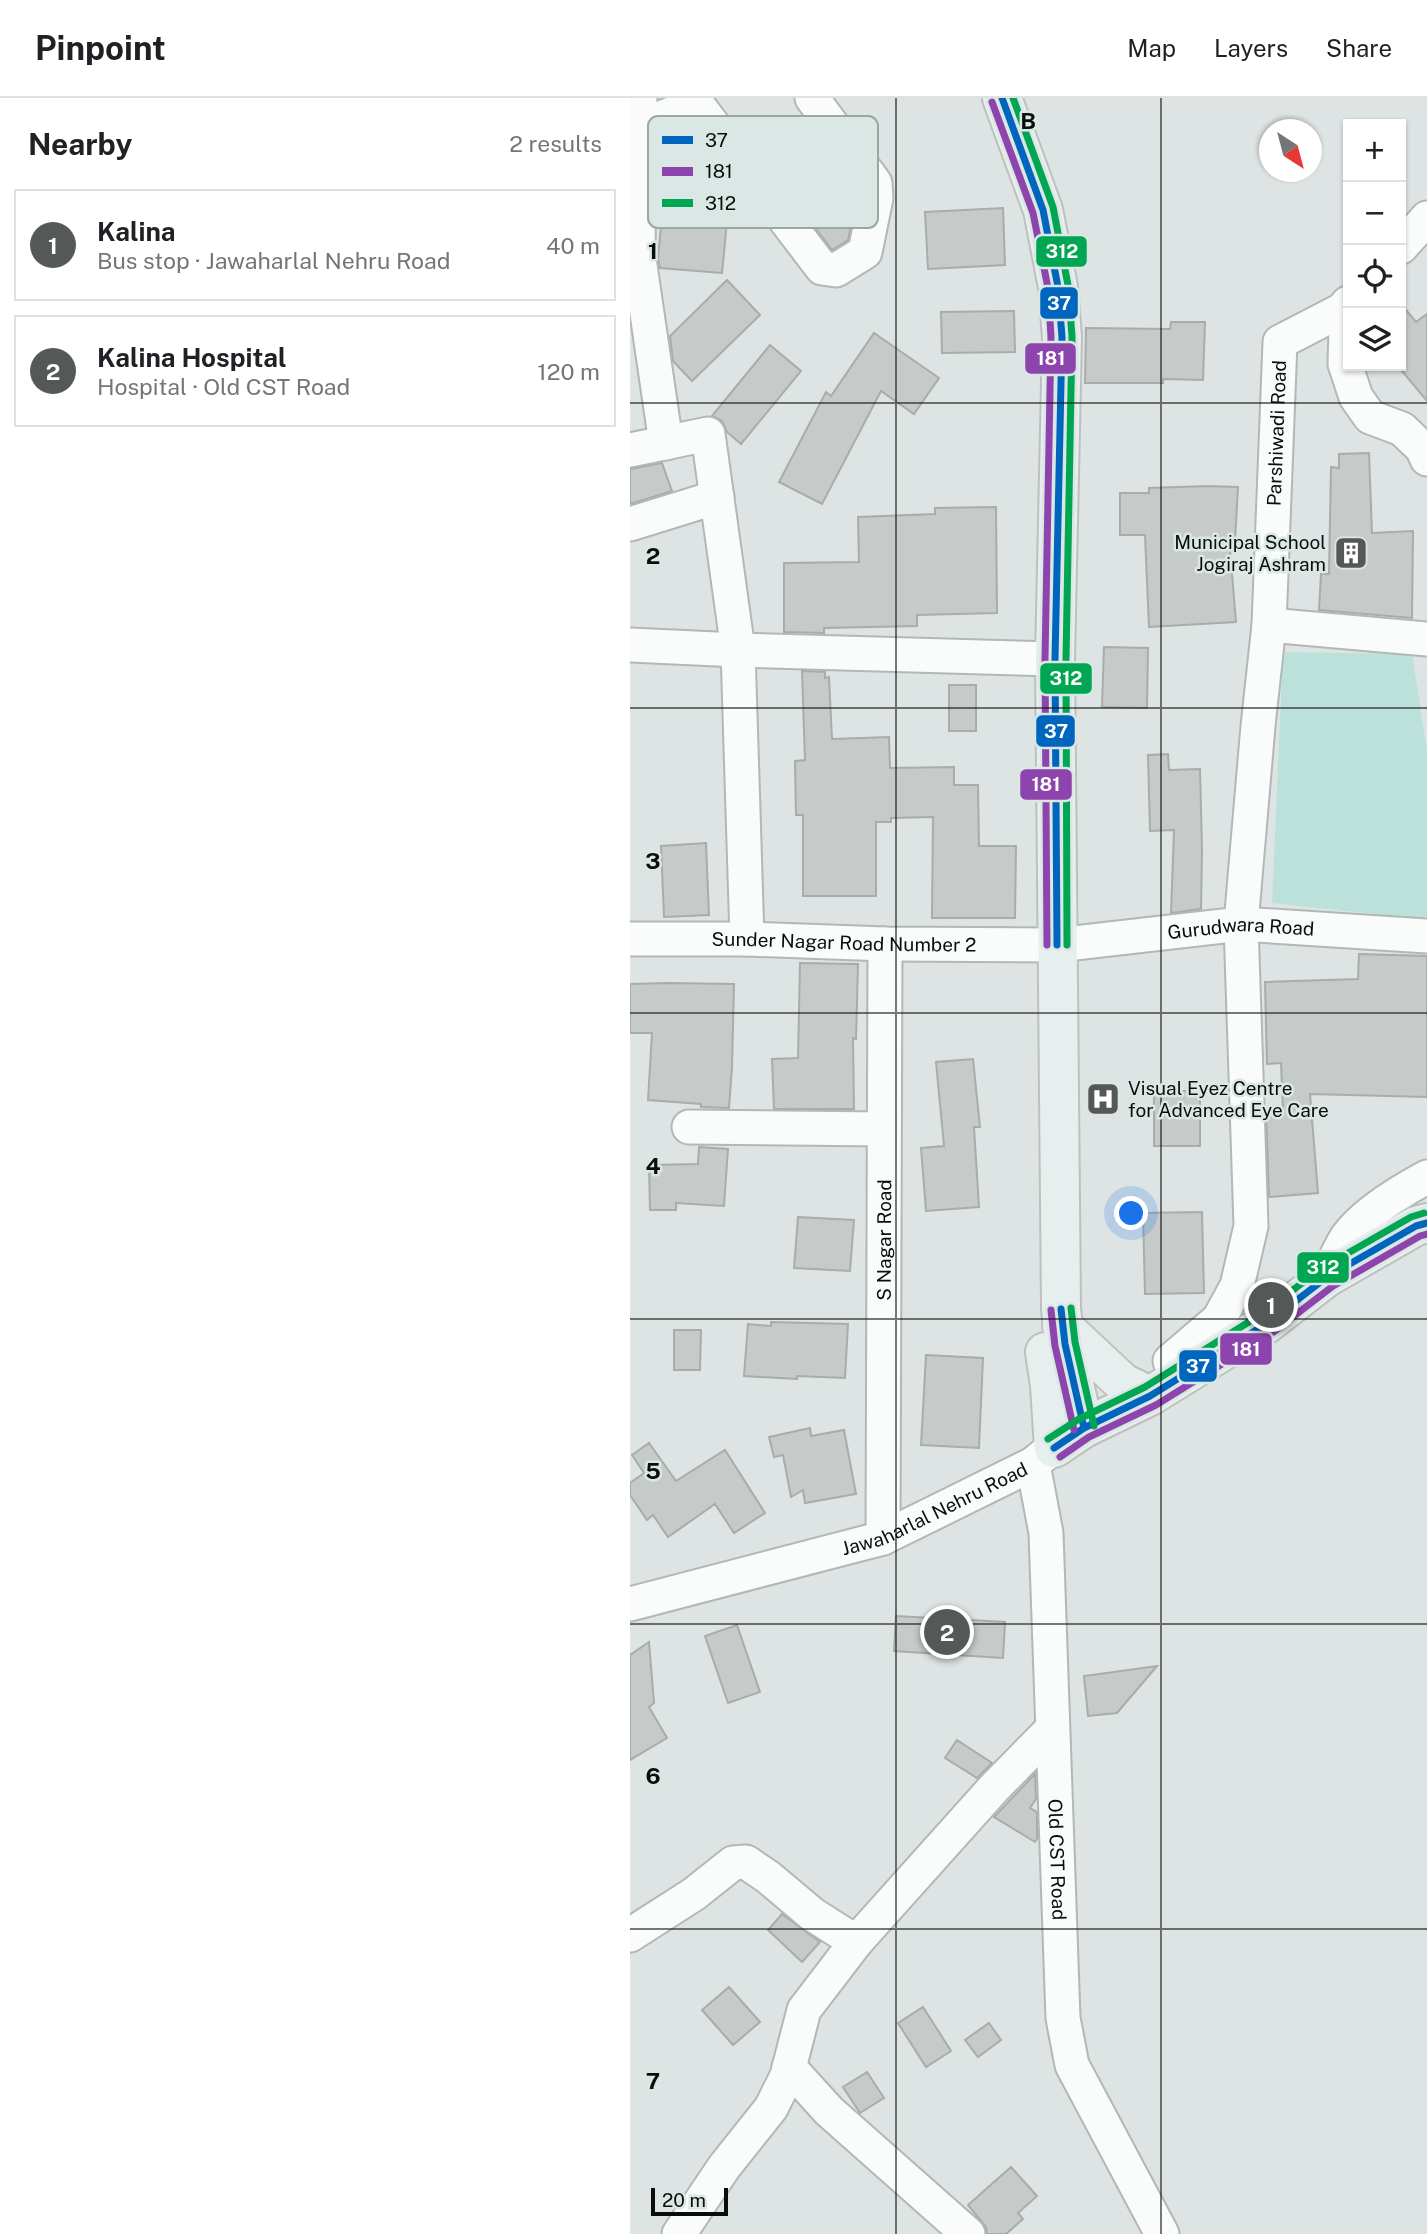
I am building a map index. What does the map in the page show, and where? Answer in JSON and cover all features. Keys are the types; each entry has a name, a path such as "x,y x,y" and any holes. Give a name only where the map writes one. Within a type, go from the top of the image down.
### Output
{"main road":[{"path":"1002,98 1044,210 1058,287 1062,337 1055,659 1062,1318 1057,1446"},
{"name":"Jawaharlal Nehru Road","path":"1057,1446 1164,1387 1266,1324 1327,1277 1416,1226 1427,1223"},
{"path":"1062,1318 1123,1383 1164,1387"}],"street":[{"path":"812,98 825,116"},
{"path":"667,443 638,252 640,112 696,101 707,116"},
{"path":"1403,245 1427,218"},
{"path":"792,228 822,268 836,270 865,252 870,228"},
{"name":"Parshiwadi Road","path":"1241,924 1269,625 1280,342 1343,307"},
{"path":"1345,308 1345,364 1356,397 1370,417 1402,429 1422,448 1427,460"},
{"path":"630,450 708,434 738,650 747,939"},
{"path":"630,524 717,497"},
{"path":"1269,625 1427,639"},
{"path":"630,645 1055,659"},
{"path":"1164,1387 1170,1361 1219,1319 1237,1286 1251,1226 1241,924"},
{"name":"Gurudwara Road","path":"1057,944 1241,924 1427,936"},
{"name":"Sunder Nagar Road Number 2","path":"630,939 1057,944"},
{"name":"S Nagar Road","path":"883,1538 885,944"},
{"path":"690,1127 884,1129"},
{"path":"1327,1277 1347,1237 1365,1218 1427,1177"},
{"name":"Jawaharlal Nehru Road","path":"630,1604 883,1538 1057,1446"},
{"name":"Old CST Road","path":"1057,1446 1046,1533 1063,2018 1072,2065 1162,2234"},
{"path":"679,2234 724,2167 771,2108 787,2076 804,2010 856,1942 994,1788 1052,1729"},
{"path":"630,1935 694,1894 733,1863 746,1862 812,1914 856,1942"},
{"path":"789,2067 829,2111 968,2234"}],"green space":[{"path":"1283,652 1412,654 1427,750 1427,920 1272,903"}],"building":[{"path":"1003,208 1005,265 928,269 925,212"},
{"path":"661,228 726,228 722,273 660,268 658,258"},
{"path":"816,228 851,228 848,240 832,250"},
{"path":"727,280 760,315 692,381 673,361 670,336"},
{"path":"1406,310 1416,322 1427,314 1427,401 1402,371 1406,371"},
{"path":"1014,311 1015,352 942,353 941,312"},
{"path":"1171,322 1205,322 1203,380 1085,383 1086,328 1170,329"},
{"path":"874,333 939,378 914,414 881,391 822,504 779,482 826,392 831,396"},
{"path":"770,345 801,371 741,444 727,432 722,421 712,416"},
{"name":"Municipal School Jogiraj Ashram","path":"1369,453 1372,533 1413,531 1412,618 1319,610 1321,574 1329,574 1331,467 1339,468 1339,454"},
{"path":"662,463 672,491 630,504 630,469"},
{"path":"1238,487 1235,540 1229,539 1236,622 1149,627 1145,535 1120,535 1120,493 1149,493 1149,488"},
{"path":"996,507 997,613 917,615 917,626 824,628 824,633 784,632 784,563 859,562 858,517 935,514 935,508"},
{"path":"1104,647 1148,648 1147,708 1102,707"},
{"path":"802,671 825,672 825,678 829,677 832,739 889,737 890,768 954,767 954,785 978,785 979,846 1016,846 1015,918 932,918 933,817 891,818 891,822 876,822 876,896 803,896 803,815 796,815 795,761 805,760"},
{"path":"949,685 976,685 976,731 949,731"},
{"path":"1168,754 1169,770 1200,769 1202,849 1201,909 1171,913 1174,830 1150,831 1148,755"},
{"path":"706,843 709,915 664,917 661,846"},
{"path":"1359,954 1427,956 1427,1097 1310,1094 1318,1193 1269,1197 1266,1111 1283,1110 1281,1063 1267,1064 1265,982 1358,979"},
{"path":"800,963 858,964 856,1039 853,1038 854,1109 774,1109 772,1059 798,1058"},
{"path":"630,984 734,984 729,1108 648,1100 652,1033 630,1033"},
{"path":"973,1059 980,1127 974,1127 979,1207 926,1211 921,1148 944,1146 936,1062"},
{"path":"1154,1091 1200,1091 1200,1146 1154,1146"},
{"path":"699,1147 728,1149 724,1206 676,1203 676,1210 650,1210 649,1165 698,1164"},
{"path":"1202,1212 1204,1293 1145,1294 1143,1213"},
{"path":"798,1217 854,1220 850,1271 794,1268"},
{"path":"771,1322 848,1324 845,1378 744,1376 748,1324 771,1326"},
{"path":"674,1330 701,1330 700,1370 674,1370"},
{"path":"926,1355 983,1358 979,1448 921,1445"},
{"path":"810,1428 811,1436 844,1430 856,1494 805,1503 803,1490 791,1497 783,1455 774,1457 769,1437"},
{"path":"649,1443 676,1481 725,1450 765,1513 734,1533 715,1504 668,1537 653,1515 647,1520 630,1495 630,1483 644,1473 632,1455"},
{"path":"896,1616 1005,1622 1003,1658 894,1651"},
{"path":"737,1625 760,1692 728,1703 705,1636"},
{"path":"649,1642 654,1703 649,1707 667,1738 630,1760 630,1655"},
{"path":"1157,1666 1117,1713 1088,1716 1084,1676"},
{"path":"957,1740 992,1763 977,1778 945,1758"},
{"path":"1035,1774 1036,1799 1030,1808 1037,1812 1035,1842 994,1817"},
{"path":"782,1914 820,1942 802,1962 768,1930"},
{"path":"729,1987 760,2022 733,2045 702,2010"},
{"path":"923,2007 951,2051 926,2067 898,2023"},
{"path":"989,2023 1001,2040 978,2057 965,2040"},
{"path":"867,2072 884,2098 860,2113 843,2087"},
{"path":"1011,2167 1037,2196 1018,2213 1023,2219 1006,2234 987,2234 986,2227 968,2205"}],"transit line":[{"name":"37","path":"1002,98 1043,210 1058,287 1062,337 1055,659 1057,945"},
{"name":"312","path":"1013,98 1053,207 1068,285 1072,336 1066,659 1067,945"},
{"name":"181","path":"992,102 1033,213 1048,288 1051,337 1045,659 1047,945"},
{"name":"312","path":"1048,1439 1079,1419 1145,1387 1260,1315 1322,1268 1411,1217 1424,1213"},
{"name":"37","path":"1054,1448 1084,1428 1150,1396 1266,1324 1327,1277 1416,1226 1427,1223"},
{"name":"181","path":"1060,1457 1089,1437 1156,1405 1272,1333 1333,1286 1427,1234"},
{"name":"312","path":"1071,1308 1075,1342 1094,1426"},
{"name":"37","path":"1061,1309 1065,1344 1084,1428"},
{"name":"181","path":"1051,1310 1055,1346 1074,1430"}],"place":[{"name":"Municipal School Jogiraj Ashram","path":"1351,553"},
{"name":"Visual Eyez Centre for Advanced Eye Care","path":"1103,1099"},
{"name":"Kalina","path":"1271,1305"},
{"name":"Kalina Hospital","path":"947,1632"}]}
